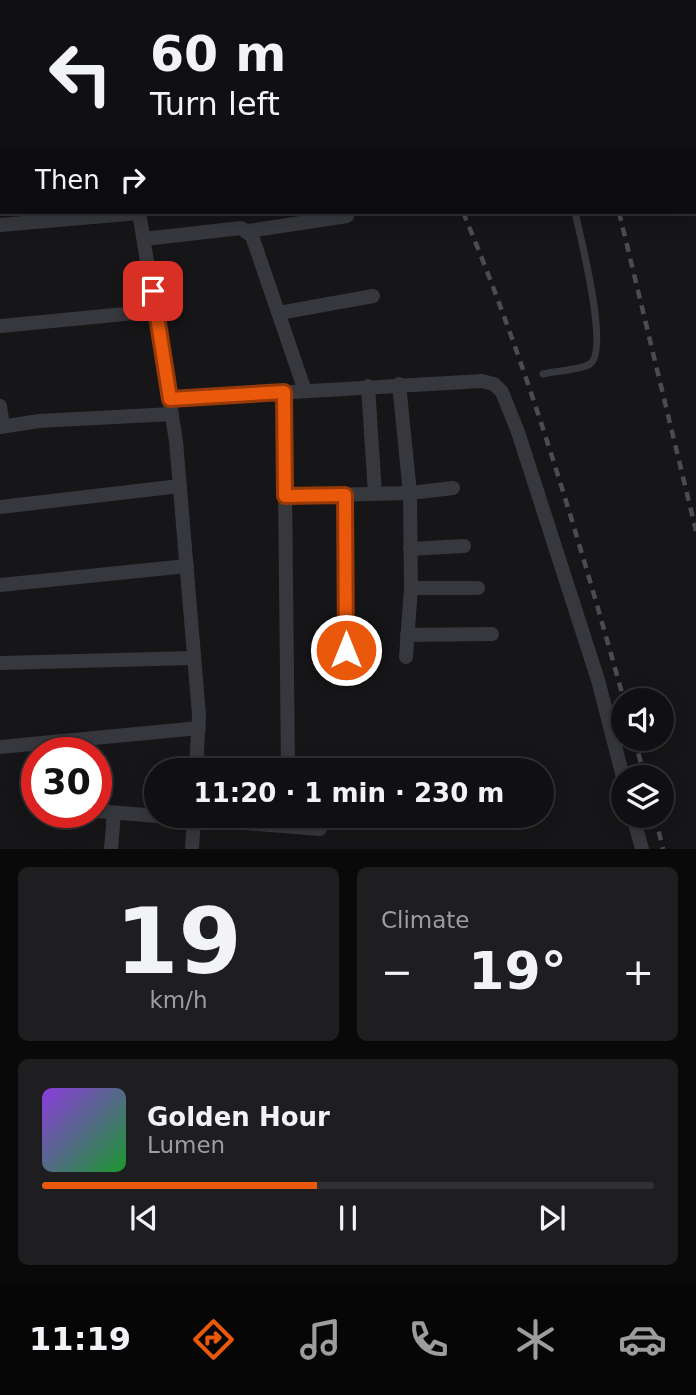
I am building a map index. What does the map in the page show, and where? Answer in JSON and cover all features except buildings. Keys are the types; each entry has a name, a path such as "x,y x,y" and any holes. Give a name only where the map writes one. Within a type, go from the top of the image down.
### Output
{"street":[{"path":"0,225 118,214"},
{"path":"139,214 170,399 180,486 199,728 197,758"},
{"path":"248,231 347,216"},
{"path":"144,239 241,228 248,231 253,236 305,391"},
{"path":"279,313 373,296"},
{"path":"0,326 156,311"},
{"path":"170,399 399,384 482,381 494,384 502,392 518,432 598,680 620,765"},
{"path":"399,384 410,493 411,588 406,657"},
{"path":"368,386 374,494"},
{"path":"284,392 288,758"},
{"path":"0,406 1,426 39,421 172,414"},
{"path":"0,507 180,486"},
{"path":"285,496 410,493 453,488"},
{"path":"345,495 346,650"},
{"path":"410,549 464,546"},
{"path":"0,585 187,566"},
{"path":"411,588 478,588"},
{"path":"407,635 492,634"},
{"path":"0,663 194,658"},
{"path":"0,747 199,728"},
{"path":"111,849 114,813 144,815"},
{"path":"192,849 193,828"},
{"path":"316,828 320,829"},
{"path":"636,828 642,849"}],"lane":[{"path":"543,374 585,366 593,362 597,354 597,323 575,214"}],"railway":[{"path":"464,214 531,392 621,688"},
{"path":"619,214 696,531"},
{"path":"638,751 642,765"},
{"path":"658,828 663,849"}],"route":[{"path":"153,291 170,399 284,392 285,496 345,495 346,650"}]}
